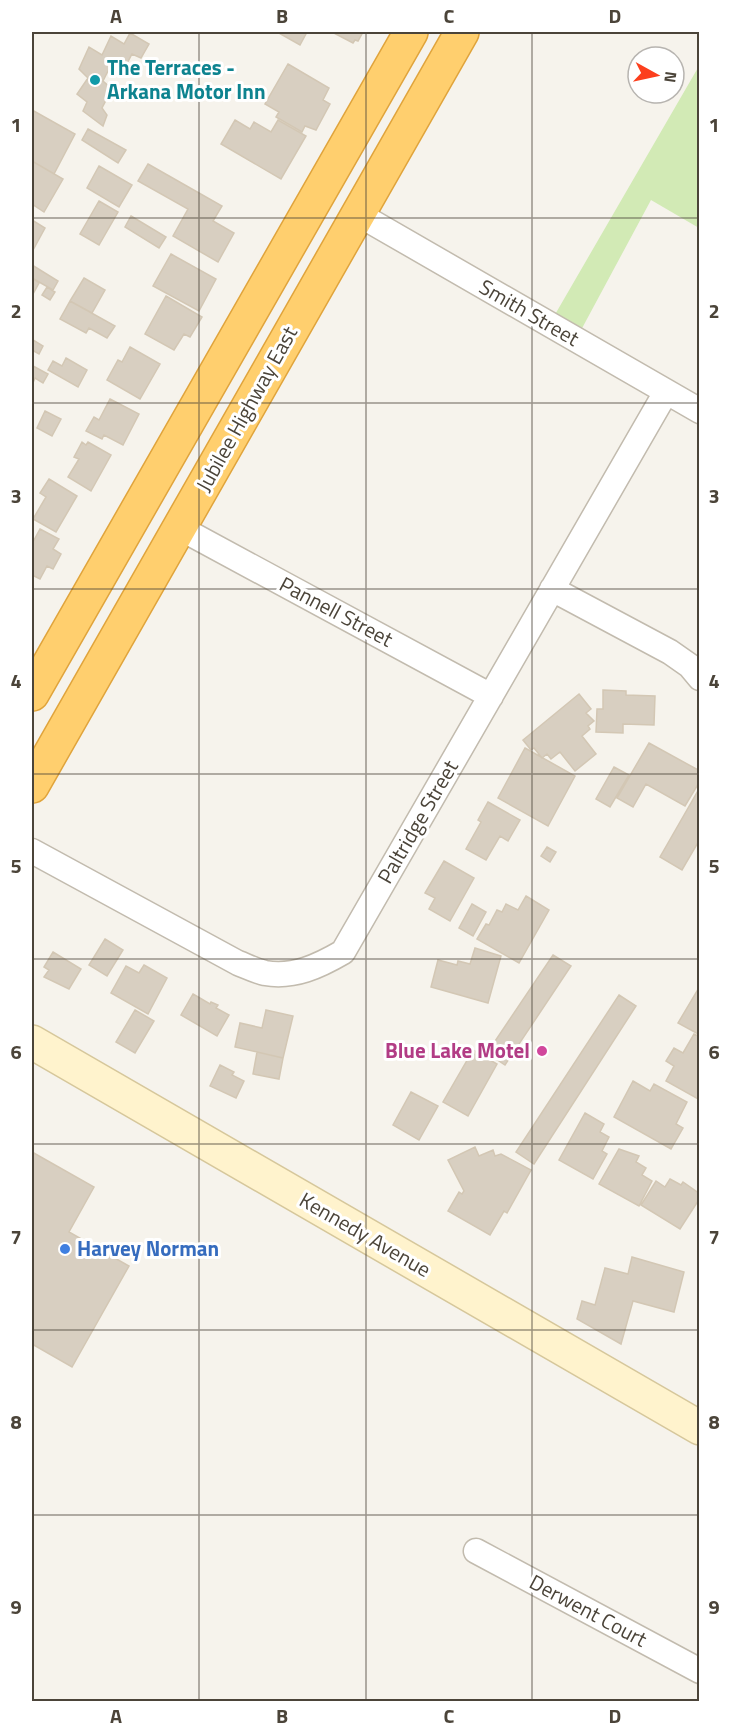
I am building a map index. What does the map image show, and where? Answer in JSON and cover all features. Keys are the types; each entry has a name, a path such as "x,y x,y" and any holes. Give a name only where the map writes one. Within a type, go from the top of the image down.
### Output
{"highway":[{"name":"Jubilee Highway East","path":"32,694 411,32"},
{"name":"Jubilee Highway East","path":"32,786 462,32"},
{"path":"395,59 434,81"},
{"path":"225,357 264,380"}],"street":[{"name":"Smith Street","path":"358,214 699,411"},
{"name":"Paltridge Street","path":"32,850 238,963 265,973 294,974 321,965 343,952 666,392"},
{"name":"Pannell Street","path":"180,528 491,696"},
{"path":"552,589 670,652 690,666 699,678"},
{"name":"Kennedy Avenue","path":"32,1042 699,1428"},
{"name":"Derwent Court","path":"476,1551 699,1671"}],"green space":[{"path":"699,66 699,228 651,200 580,332 553,318 676,105 686,105 686,88"}],"building":[{"path":"277,32 307,32 300,45"},
{"path":"332,32 363,32 358,41 355,40 353,43"},
{"name":"The Terraces - Arkana Motor Inn","path":"130,33 149,44 141,58 132,54 122,73 110,67 103,81 112,89 102,108 107,115 103,126 83,111 87,102 77,94 88,78 79,69 89,47 102,55 111,36 124,44"},
{"path":"288,64 329,88 323,100 330,104 316,130 305,126 302,132 276,117 279,112 265,104"},
{"path":"32,110 75,134 54,174 32,161"},
{"path":"235,120 250,129 254,122 271,132 278,120 306,136 281,179 221,144"},
{"path":"88,129 126,150 118,163 82,140"},
{"path":"32,161 63,179 44,212 32,204"},
{"path":"148,164 222,206 213,221 234,233 218,262 173,236 188,209 138,181"},
{"path":"99,166 132,185 119,207 87,188"},
{"path":"99,201 118,212 99,245 80,234"},
{"path":"131,216 166,237 159,248 125,227"},
{"path":"32,220 45,228 32,252"},
{"path":"171,254 216,279 199,311 153,286"},
{"path":"32,265 58,281 53,290 32,278"},
{"path":"32,278 39,283 33,294 32,293"},
{"path":"84,278 105,290 92,313 70,301"},
{"path":"47,287 55,292 50,300 42,295"},
{"path":"166,296 202,317 190,337 184,334 174,350 145,334"},
{"path":"70,301 115,326 107,338 89,328 86,333 60,319"},
{"path":"33,340 43,346 39,354 32,350"},
{"path":"130,347 160,364 140,399 107,380 118,360 122,362"},
{"path":"66,358 87,370 78,387 48,370 53,361 62,366"},
{"path":"33,366 48,374 43,383 35,378 32,385"},
{"path":"110,399 139,414 123,445 104,435 102,439 86,431 94,417 99,420"},
{"path":"45,411 61,419 52,436 37,428"},
{"path":"82,442 86,445 88,442 111,455 91,491 68,477 79,459 74,457"},
{"path":"49,479 77,496 56,532 33,519 46,497 40,493"},
{"path":"40,529 59,539 53,549 61,554 53,569 47,566 40,579 32,575 32,539 34,540"},
{"path":"603,690 626,691 626,695 655,696 654,725 623,724 623,733 596,732 597,709 603,709"},
{"path":"579,694 591,709 586,713 594,721 588,726 590,729 582,736 596,754 575,771 560,752 551,759 547,754 542,758 523,740"},
{"path":"649,743 700,771 700,781 685,806 646,784 633,807 617,798"},
{"path":"525,748 575,776 548,826 498,798"},
{"path":"614,767 629,775 610,807 596,799"},
{"path":"699,789 700,839 682,870 660,857"},
{"path":"488,802 520,820 508,841 500,836 486,860 466,849 481,822 478,820"},
{"path":"547,847 556,852 550,862 541,856"},
{"path":"444,861 474,878 450,921 429,909 435,898 425,893"},
{"path":"526,896 549,910 519,963 477,939 486,924 489,925 497,910 502,912 506,904 518,910"},
{"path":"472,904 486,912 473,936 459,928"},
{"path":"105,939 123,950 107,976 89,965"},
{"path":"475,948 501,956 488,1003 431,987 438,960 457,965 458,961 470,964"},
{"path":"53,952 81,969 69,989 44,977 49,970 44,967"},
{"path":"553,955 571,966 505,1065 487,1053"},
{"path":"144,965 167,978 148,1014 111,993 126,966 139,973"},
{"path":"700,986 700,1035 678,1023"},
{"path":"193,994 210,1004 211,1002 218,1005 216,1008 229,1015 217,1036 181,1015"},
{"path":"619,995 636,1006 534,1164 516,1152"},
{"path":"135,1010 154,1021 135,1053 116,1042"},
{"path":"266,1010 293,1016 283,1058 235,1047 240,1023 262,1028"},
{"path":"694,1034 700,1037 700,1100 666,1081 674,1066 666,1061 674,1048 683,1053"},
{"path":"473,1050 497,1064 468,1116 443,1102"},
{"path":"257,1052 283,1058 279,1079 253,1074"},
{"path":"220,1065 234,1072 232,1075 244,1081 236,1098 210,1086"},
{"path":"633,1081 650,1091 654,1084 687,1102 676,1124 683,1128 671,1149 614,1117"},
{"path":"411,1092 438,1106 419,1140 393,1125"},
{"path":"585,1113 604,1124 600,1132 609,1137 602,1151 607,1154 593,1179 559,1160"},
{"path":"475,1147 479,1156 493,1150 495,1156 501,1154 531,1170 507,1213 504,1211 490,1235 448,1211 459,1192 462,1194 464,1191 448,1160"},
{"path":"619,1149 639,1156 636,1162 646,1168 642,1175 652,1181 639,1206 599,1184"},
{"name":"Harvey Norman","path":"32,1152 94,1187 69,1232 129,1266 72,1367 32,1344"},
{"path":"670,1179 681,1185 683,1182 700,1194 700,1198 680,1229 641,1205 656,1181 665,1187"},
{"path":"632,1257 684,1272 674,1312 633,1301 621,1344 577,1319 582,1301 595,1305 605,1268 628,1274"}],"place":[{"name":"The Terraces - Arkana Motor Inn","path":"95,80"},
{"name":"Blue Lake Motel","path":"542,1051"},
{"name":"Harvey Norman","path":"65,1249"}]}
